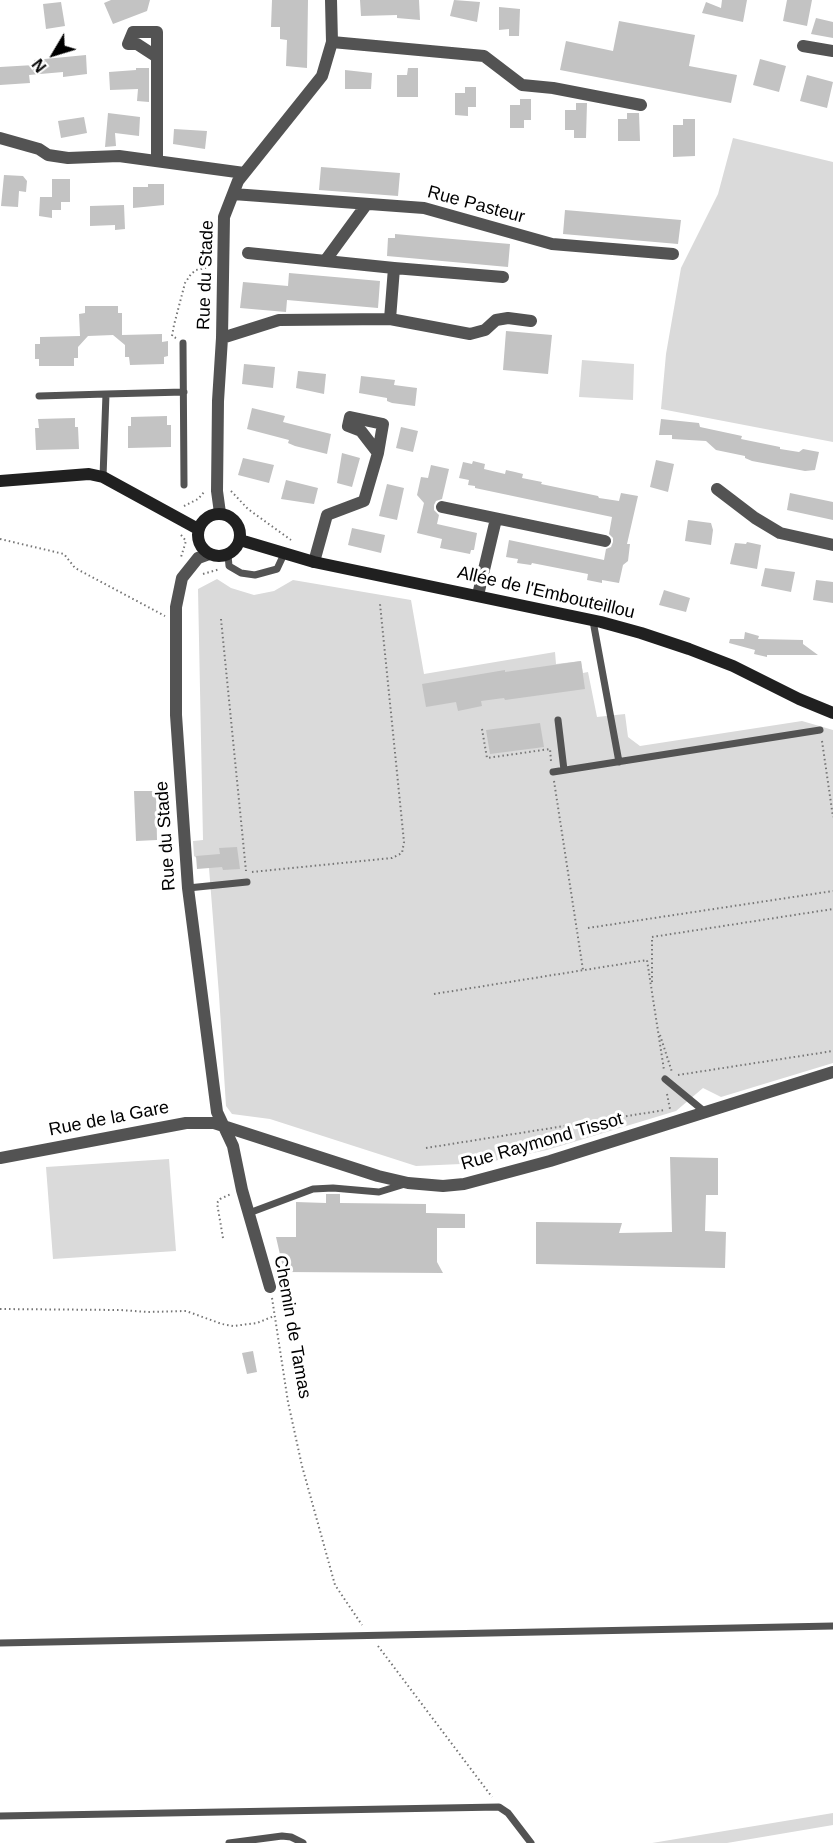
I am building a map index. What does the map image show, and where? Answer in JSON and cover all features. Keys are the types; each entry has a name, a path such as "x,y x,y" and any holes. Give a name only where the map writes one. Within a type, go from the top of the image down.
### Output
{"street":[{"name":"Rue du Stade","path":"220,513 217,491 218,400 222,338 224,217 238,181 244,172 298,109 322,76 332,42 331,0"},
{"path":"332,42 484,56 522,85 554,88 641,105"},
{"path":"803,46 833,51"},
{"path":"157,160 158,57"},
{"path":"0,138 39,149 48,155 68,159 119,156 244,172"},
{"name":"Rue Pasteur","path":"233,194 424,208 552,244 673,254"},
{"path":"325,261 366,205"},
{"path":"248,254 503,277"},
{"path":"390,319 394,268"},
{"path":"222,338 279,320 390,319 470,334 485,330 496,320 508,318 531,321"},
{"path":"314,562 327,515 364,501 378,453"},
{"path":"0,481 89,474 103,477 198,529"},
{"path":"717,489 755,518 780,533 833,545"},
{"path":"442,507 605,541"},
{"path":"220,513 229,515 236,522 240,531 240,540 228,555 218,557 201,548 197,539 202,520 220,513"},
{"path":"478,596 496,519"},
{"name":"Allée de l'Embouteillou","path":"240,540 314,562 593,621 689,649 733,666 833,713"},
{"name":"Rue du Stade","path":"209,554 198,558 182,578 176,607 176,715 188,888 217,1112 224,1127"},
{"name":"Rue Raymond Tissot","path":"224,1127 247,1132 378,1176 408,1183 443,1186 464,1184 550,1161 833,1072"},
{"name":"Rue de la Gare","path":"0,1158 186,1123 214,1123 224,1127"},
{"name":"Chemin de Tamas","path":"224,1127 233,1146 242,1191 270,1287"}],"lane":[{"path":"183,343 184,485"},
{"path":"39,396 184,392"},
{"path":"103,477 106,394"},
{"path":"228,555 229,566 241,573 255,575 277,569 284,554"},
{"path":"593,621 619,762"},
{"path":"558,720 564,770"},
{"path":"553,772 820,730"},
{"path":"188,888 247,882"},
{"path":"665,1078 705,1112"},
{"path":"249,1213 313,1189 333,1188 379,1192 408,1183"},
{"path":"0,1643 833,1626"},
{"path":"0,1816 499,1807 508,1813 531,1843"},
{"path":"229,1843 282,1836 291,1837 303,1843"}],"path":[{"path":"183,343 172,336 185,283 196,270 223,266"},
{"path":"0,540 64,554 68,556 70,564 75,568 176,621"},
{"path":"221,619 246,873 392,858 402,853 404,842 380,604"},
{"path":"482,729 487,758 550,749 583,970"},
{"path":"820,730 833,817"},
{"path":"588,928 833,891"},
{"path":"652,991 652,937 833,909"},
{"path":"426,1148 670,1109 647,960 434,994"},
{"path":"657,1026 673,1076 833,1050"},
{"path":"223,1238 217,1203 225,1196 242,1191"},
{"name":"Chemin de Tamas","path":"270,1287 288,1402 302,1466"},
{"path":"0,1309 186,1311 233,1326 257,1323 274,1316"}],"shaded area":[{"path":"733,138 833,162 833,442 661,409 666,354 681,268 718,194"},
{"path":"582,360 634,364 633,400 579,397"},
{"path":"217,579 231,588 254,595 274,591 293,580 411,600 424,674 555,652 556,664 581,661 583,673 588,672 597,717 625,714 628,737 640,746 802,721 833,730 833,1063 721,1097 703,1088 676,1111 547,1150 484,1163 416,1166 270,1119 232,1114 226,1106 209,868 194,856 193,841 203,840 198,589"},
{"path":"169,1159 176,1251 53,1259 46,1167"},
{"path":"833,1813 833,1825 727,1843 652,1843"}],"building":[{"path":"111,0 150,0 147,11 113,24 104,3"},
{"path":"272,0 308,0 307,68 286,66 287,40 280,39 280,27 271,27"},
{"path":"360,0 419,0 420,20 397,18 397,15 361,16"},
{"path":"454,0 480,2 477,22 450,16"},
{"path":"722,0 747,0 743,22 702,13 706,2 721,8"},
{"path":"787,0 812,0 807,26 783,21"},
{"path":"61,2 65,26 46,29 43,4"},
{"path":"499,7 520,9 519,36 509,36 509,29 499,30"},
{"path":"816,18 833,22 833,38 811,34"},
{"path":"619,21 695,35 689,66 737,75 731,103 560,70 566,41 613,51"},
{"path":"86,55 87,74 63,77 63,72 29,75 30,83 0,85 0,67 34,65 34,60"},
{"path":"760,59 786,66 779,92 753,85"},
{"path":"136,68 149,68 149,102 137,101 138,89 110,90 109,72 136,70"},
{"path":"408,68 418,68 418,97 397,97 397,75 407,75"},
{"path":"345,70 372,73 371,89 345,89"},
{"path":"807,75 833,82 827,108 800,101"},
{"path":"465,87 476,87 476,107 468,107 468,116 455,115 455,93 465,93"},
{"path":"520,99 531,99 531,120 524,120 524,128 510,128 510,105 520,105"},
{"path":"576,103 587,103 586,138 574,138 574,130 565,130 565,110 576,110"},
{"path":"108,113 140,117 139,136 115,133 116,146 105,147"},
{"path":"627,113 639,113 640,141 618,141 618,119 627,119"},
{"path":"84,117 87,133 61,138 58,121"},
{"path":"683,119 695,119 695,156 673,157 673,125 683,125"},
{"path":"174,129 207,131 205,149 173,144"},
{"path":"321,167 400,173 398,196 319,190"},
{"path":"4,175 23,176 27,181 26,192 19,191 18,207 1,206"},
{"path":"52,179 70,179 70,202 61,202 61,210 52,210 52,218 39,216 40,197 52,197"},
{"path":"148,184 164,184 164,205 133,208 133,187 148,187"},
{"path":"124,205 125,229 115,230 115,225 90,226 90,206"},
{"path":"565,210 681,220 678,244 563,234"},
{"path":"395,234 510,244 508,267 387,256 388,238 395,238"},
{"path":"289,273 380,281 378,308 287,300 286,312 240,308 243,282 288,286"},
{"path":"85,306 118,306 118,313 122,313 122,335 162,334 162,342 168,341 168,356 164,357 164,364 130,365 129,357 125,357 125,345 113,335 88,336 78,347 78,358 74,358 74,366 39,366 39,359 35,359 35,344 40,344 40,337 80,336 79,314 85,313"},
{"path":"506,331 552,335 548,374 503,370"},
{"path":"244,364 275,367 273,388 242,384"},
{"path":"298,371 326,374 324,394 296,388"},
{"path":"361,376 395,380 394,385 417,388 415,406 392,403 387,401 387,398 359,393"},
{"path":"252,408 285,416 283,422 331,434 327,454 295,446 288,443 289,440 247,429"},
{"path":"167,416 167,425 171,425 171,447 128,448 128,426 131,426 131,417"},
{"path":"75,418 75,427 78,427 79,449 36,450 35,428 39,428 38,419"},
{"path":"661,419 699,423 700,427 742,436 741,439 780,447 780,449 819,452 815,470 805,471 752,461 745,456 716,450 706,441 672,439 672,435 659,435"},
{"path":"401,427 418,431 413,452 396,448"},
{"path":"342,453 360,458 352,487 337,483"},
{"path":"243,458 274,465 269,483 238,475"},
{"path":"656,460 674,464 668,492 650,487"},
{"path":"473,461 485,464 484,469 505,474 506,470 523,474 522,478 542,482 541,484 599,498 619,501 621,493 638,496 627,544 630,544 628,561 623,565 619,583 587,580 588,574 532,563 531,565 517,563 518,559 506,557 509,540 604,560 606,549 611,547 613,542 609,534 612,517 475,488 475,486 468,485 469,480 459,478 463,462 472,464"},
{"path":"431,465 449,469 442,499 436,501 434,505 434,510 439,515 437,524 477,533 474,550 471,550 470,554 440,548 442,539 417,533 424,503 417,495 421,477 428,478"},
{"path":"286,480 318,488 314,504 281,499"},
{"path":"387,484 404,488 397,520 379,516"},
{"path":"790,493 833,502 833,520 787,510"},
{"path":"688,520 711,523 713,530 711,545 685,541"},
{"path":"352,528 385,535 381,553 348,545"},
{"path":"747,542 761,545 757,569 730,564 735,543 746,544"},
{"path":"765,568 795,572 791,592 761,586"},
{"path":"816,580 833,582 833,603 813,600"},
{"path":"664,590 690,598 686,612 659,605"},
{"path":"745,632 759,636 758,639 803,640 803,644 818,655 767,655 767,657 754,654 755,650 729,643 730,639 744,639"},
{"path":"581,661 585,689 481,701 482,706 458,711 456,702 426,707 422,684 505,670 505,672"},
{"path":"540,723 544,747 490,754 486,730"},
{"path":"134,791 156,791 157,840 136,841"},
{"path":"237,847 240,869 223,870 222,867 197,869 196,856 220,854 219,848"},
{"path":"670,1157 718,1158 718,1195 706,1195 705,1231 726,1232 725,1268 536,1264 536,1222 622,1223 619,1233 672,1232"},
{"path":"326,1194 340,1194 340,1203 426,1204 426,1213 465,1214 465,1228 437,1228 437,1262 443,1273 284,1272 276,1237 296,1237 296,1202 326,1203"},
{"path":"253,1351 257,1372 247,1374 242,1353"}]}
